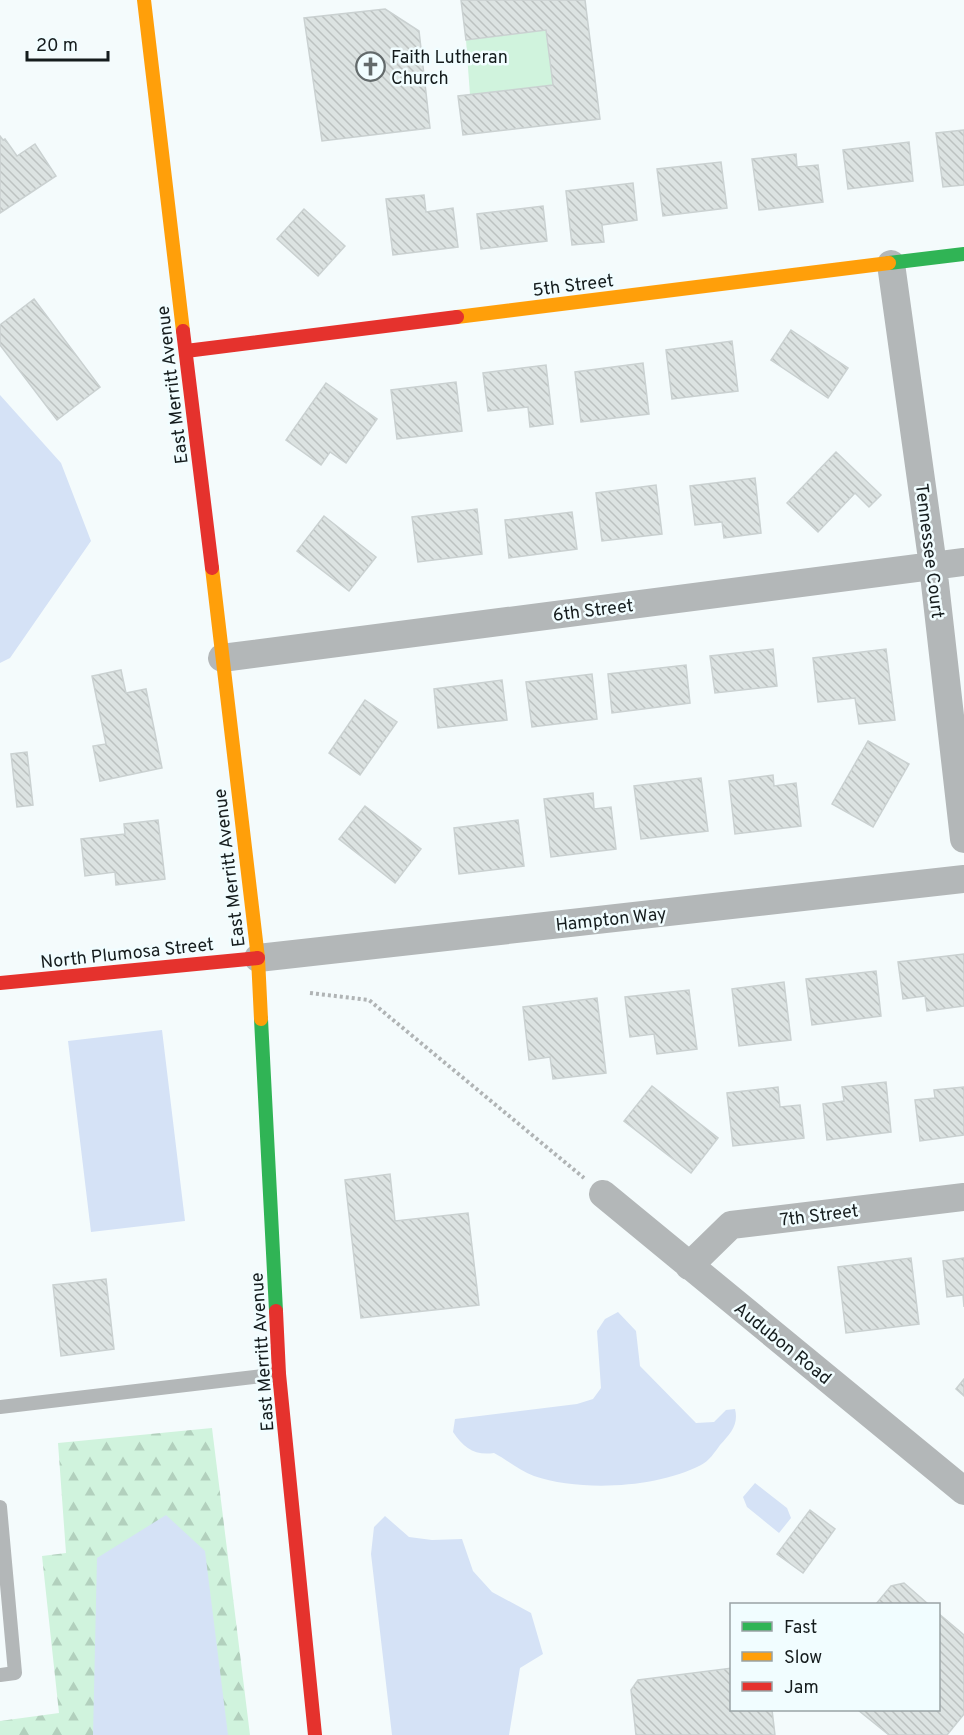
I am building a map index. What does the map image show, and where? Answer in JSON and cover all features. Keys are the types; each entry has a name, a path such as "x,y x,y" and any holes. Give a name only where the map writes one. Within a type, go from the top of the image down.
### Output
{"street":[{"name":"East Merritt Avenue","path":"144,0 258,958 279,1374 315,1735"},
{"name":"5th Street","path":"186,351 964,254"},
{"name":"Tennessee Court","path":"891,264 933,566 964,839"},
{"name":"6th Street","path":"222,658 964,562"},
{"name":"Hampton Way","path":"258,958 964,879"},
{"name":"North Plumosa Street","path":"0,983 258,958"},
{"name":"Audubon Road","path":"603,1194 964,1491"},
{"name":"7th Street","path":"689,1266 730,1225 964,1197"}],"lane":[{"path":"0,1407 279,1374"},
{"path":"0,1507 15,1673 0,1675"}],"path":[{"path":"310,993 369,1000 603,1194"}],"green space":[{"path":"546,30 553,85 470,95 466,40"},
{"path":"212,1428 250,1735 0,1735 0,1721 59,1713 42,1556 66,1553 58,1443"}],"water":[{"path":"0,395 61,463 91,541 10,658 0,663"},
{"path":"162,1030 185,1221 91,1232 68,1041"},
{"path":"618,1312 636,1331 640,1366 696,1423 714,1422 726,1410 735,1409 736,1420 733,1429 707,1461 683,1473 641,1483 596,1486 574,1484 534,1476 494,1453 487,1454 470,1450 457,1438 453,1432 455,1419 577,1404 593,1399 601,1388 597,1331 605,1319"},
{"path":"755,1483 787,1508 791,1518 779,1533 747,1507 743,1497"},
{"path":"166,1515 205,1551 228,1735 93,1735 97,1558"},
{"path":"385,1516 409,1537 432,1540 462,1539 473,1571 492,1592 531,1613 543,1654 520,1668 509,1735 392,1735 371,1554 374,1527"}],"building":[{"path":"461,0 585,0 600,119 463,135 458,96 553,85 546,30 466,40"},
{"path":"385,9 419,31 430,128 322,141 304,18"},
{"path":"964,130 964,185 943,187 936,133"},
{"path":"0,136 3,140 5,139 17,156 35,144 56,176 0,213"},
{"path":"909,142 913,181 848,189 843,150"},
{"path":"796,154 797,167 818,165 823,202 759,210 752,159"},
{"path":"721,162 727,208 663,216 657,169"},
{"path":"633,183 637,220 602,225 604,242 572,245 566,191"},
{"path":"424,195 426,212 453,208 458,247 393,255 386,199"},
{"path":"543,206 547,241 481,249 477,214"},
{"path":"304,209 345,246 318,276 277,239"},
{"path":"34,299 100,387 57,420 0,345 0,325"},
{"path":"791,330 848,368 828,398 771,360"},
{"path":"732,341 738,391 672,399 666,350"},
{"path":"643,363 649,414 581,422 575,372"},
{"path":"546,365 553,424 530,427 528,407 488,411 483,373"},
{"path":"456,382 462,431 397,439 391,390"},
{"path":"326,383 377,419 346,463 330,452 321,465 286,440"},
{"path":"836,452 881,495 869,507 855,493 818,532 787,503"},
{"path":"755,478 761,533 724,538 722,522 695,525 690,486"},
{"path":"656,485 662,534 602,541 596,493"},
{"path":"477,509 482,554 418,562 412,517"},
{"path":"572,512 577,549 509,558 505,520"},
{"path":"324,516 376,557 349,591 297,551"},
{"path":"773,649 777,686 715,693 710,656"},
{"path":"886,649 895,720 859,724 855,698 818,702 813,658"},
{"path":"686,665 690,703 612,713 608,674"},
{"path":"121,670 126,693 146,689 162,768 100,781 93,746 106,744 92,676"},
{"path":"592,674 597,719 532,727 526,682"},
{"path":"502,680 507,720 438,728 434,689"},
{"path":"365,700 397,722 360,775 329,753"},
{"path":"868,741 909,764 873,827 832,804"},
{"path":"27,752 33,805 17,807 11,754"},
{"path":"773,775 774,786 796,783 801,826 735,834 729,781"},
{"path":"701,778 708,831 641,839 634,786"},
{"path":"593,793 594,809 611,807 616,849 551,857 544,799"},
{"path":"365,806 421,849 395,883 339,839"},
{"path":"158,820 165,879 116,885 115,872 85,876 81,839 125,834 124,824"},
{"path":"518,820 524,866 459,874 454,828"},
{"path":"964,954 964,1006 927,1011 925,996 903,999 898,962"},
{"path":"876,971 881,1016 812,1025 806,979"},
{"path":"784,982 791,1040 739,1046 732,989"},
{"path":"689,990 697,1049 657,1054 654,1034 630,1037 625,997"},
{"path":"597,998 606,1073 553,1079 550,1057 529,1060 523,1007"},
{"path":"886,1082 891,1132 827,1140 823,1104 844,1101 842,1087"},
{"path":"652,1086 718,1138 691,1173 624,1121"},
{"path":"778,1087 780,1107 800,1105 804,1138 733,1146 727,1093"},
{"path":"964,1087 964,1135 920,1141 915,1100 935,1098 934,1090"},
{"path":"390,1174 395,1221 468,1213 479,1305 361,1318 345,1180"},
{"path":"911,1258 919,1324 846,1333 838,1267"},
{"path":"964,1258 964,1307 963,1295 947,1297 943,1261"},
{"path":"106,1279 114,1349 61,1356 53,1285"},
{"path":"964,1379 964,1396 956,1389"},
{"path":"810,1510 835,1529 803,1573 777,1554"},
{"path":"904,1583 927,1603 877,1603 891,1586"},
{"path":"940,1615 964,1635 964,1714 947,1735 889,1735 859,1711 940,1711"},
{"path":"730,1668 730,1711 772,1711 775,1735 636,1735 631,1690 638,1680"}],"traffic: fast":[{"path":"889,263 964,254"},
{"path":"261,1019 276,1311"}],"traffic: slow":[{"path":"144,0 183,331"},
{"path":"457,317 889,263"},
{"path":"212,568 258,958 261,1019"}],"traffic: jam":[{"path":"186,351 457,317"},
{"path":"183,331 212,568"},
{"path":"0,983 258,958"},
{"path":"276,1311 279,1374 315,1735"}],"place":[{"name":"Faith Lutheran Church","path":"370,67"}]}
